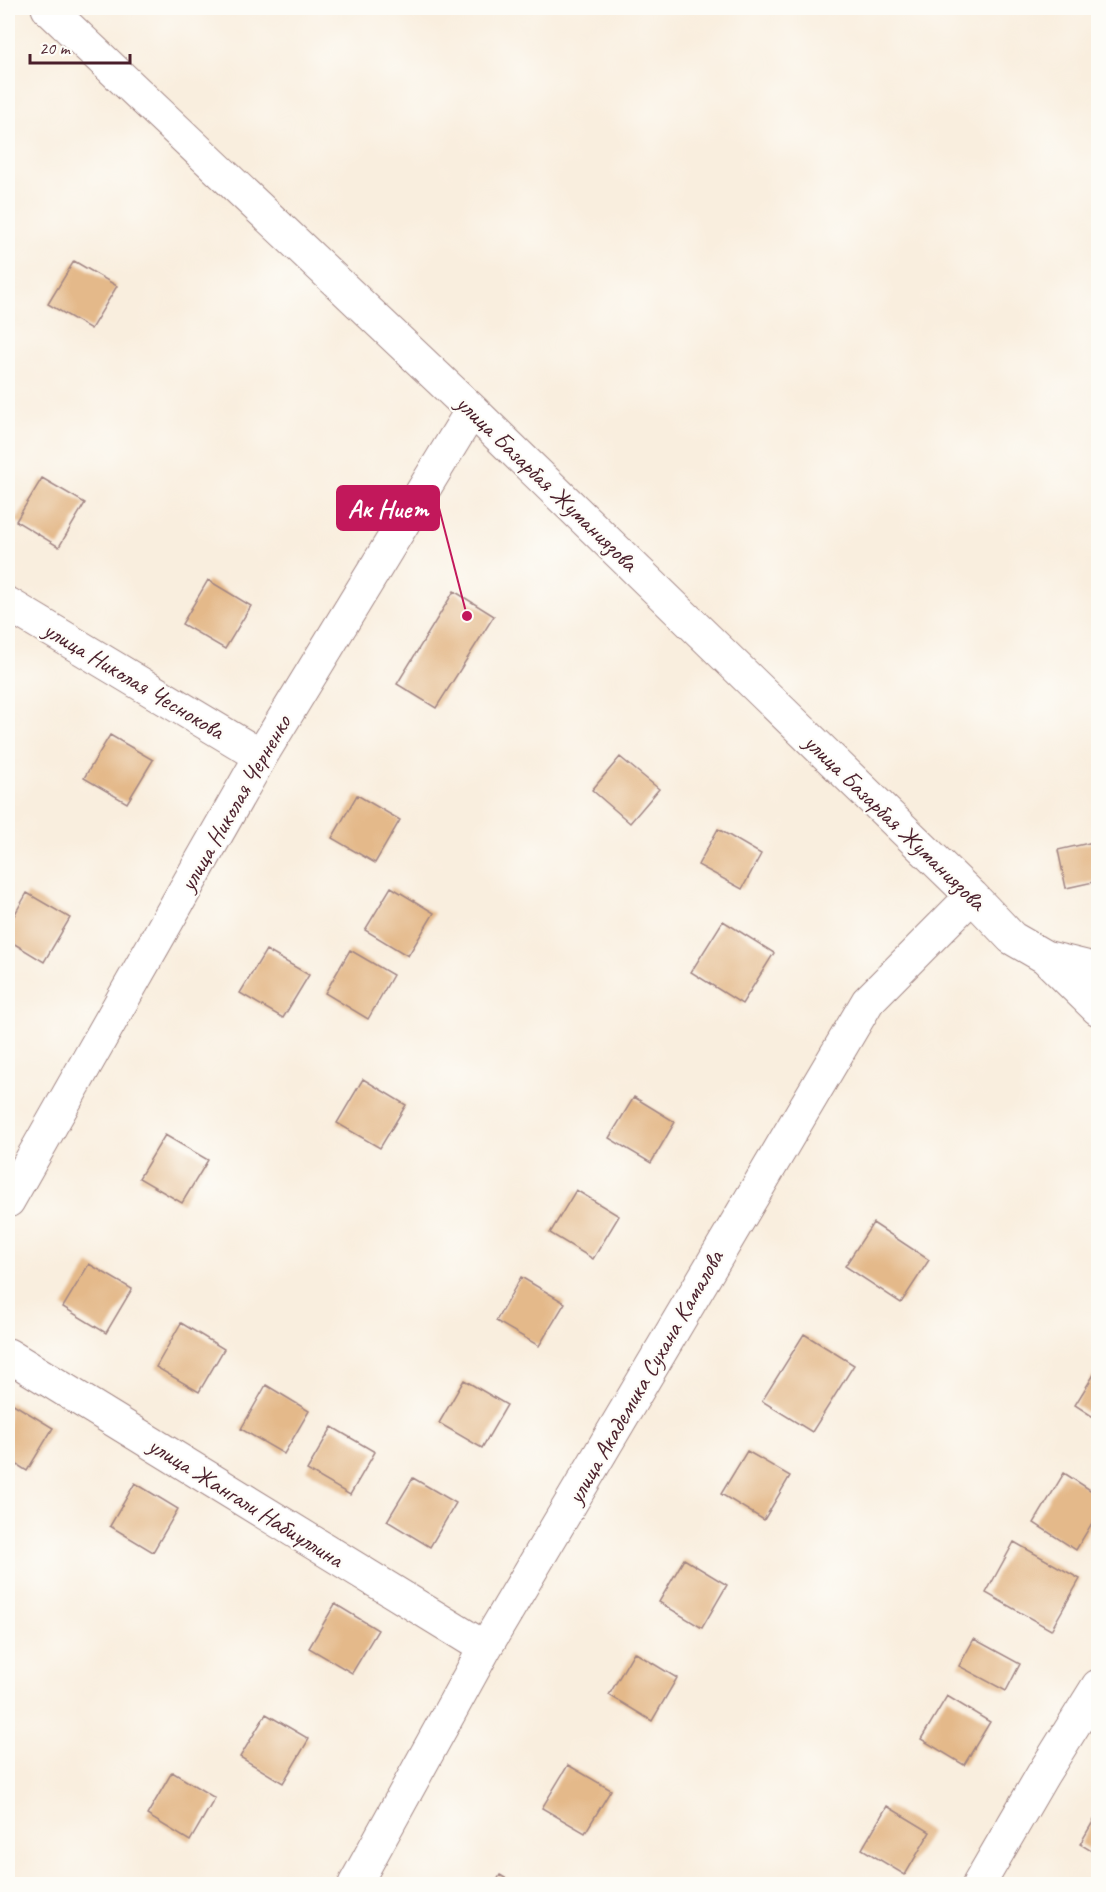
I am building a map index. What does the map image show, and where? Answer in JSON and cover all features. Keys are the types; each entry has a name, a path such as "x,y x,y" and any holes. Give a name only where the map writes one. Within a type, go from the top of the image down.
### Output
{"street":[{"name":"улица Базарбая Жуманиязова","path":"48,8 472,410 972,896 1012,938 1046,957"},
{"name":"улица Николая Черненко","path":"8,1201 261,756 472,410"},
{"name":"улица Николая Чеснокова","path":"8,604 261,756"},
{"name":"улица Академика Сухана Камалова","path":"355,1884 485,1648 868,1000 972,896"},
{"path":"1046,957 1098,970"},
{"path":"1046,957 1098,1009"},
{"name":"улица Жангали Набиуллина","path":"8,1355 485,1648"},
{"path":"979,1884 1043,1774 1098,1686"}],"building":[{"path":"74,261 117,286 91,329 48,304"},
{"path":"42,478 85,503 59,547 16,521"},
{"path":"208,580 251,606 225,649 182,624"},
{"path":"454,591 494,616 436,708 397,684"},
{"path":"110,735 153,760 127,803 84,778"},
{"path":"620,757 659,789 630,823 592,790"},
{"path":"357,795 400,820 375,863 332,838"},
{"path":"718,829 761,854 742,889 698,865"},
{"path":"1098,841 1098,881 1066,888 1058,850"},
{"path":"391,887 434,913 408,956 365,930"},
{"path":"27,893 70,918 44,962 8,940 8,926"},
{"path":"723,921 774,953 742,1004 691,972"},
{"path":"266,950 309,975 283,1018 240,993"},
{"path":"350,950 393,975 368,1019 325,993"},
{"path":"363,1079 406,1105 380,1148 337,1123"},
{"path":"634,1097 675,1122 651,1163 609,1138"},
{"path":"165,1135 208,1160 182,1203 139,1178"},
{"path":"576,1190 619,1216 593,1259 550,1233"},
{"path":"873,1223 929,1260 901,1303 845,1266"},
{"path":"89,1264 132,1289 106,1333 63,1307"},
{"path":"521,1277 565,1303 539,1346 496,1321"},
{"path":"181,1323 224,1349 199,1392 156,1367"},
{"path":"804,1334 854,1365 812,1432 762,1401"},
{"path":"1098,1368 1098,1420 1075,1405"},
{"path":"464,1380 507,1405 482,1448 439,1423"},
{"path":"266,1385 309,1411 284,1454 241,1429"},
{"path":"10,1402 53,1428 27,1471 8,1459 8,1406"},
{"path":"332,1427 375,1452 350,1495 307,1470"},
{"path":"747,1451 790,1476 764,1520 721,1494"},
{"path":"1064,1473 1098,1495 1098,1513 1076,1550 1034,1523"},
{"path":"413,1478 456,1503 430,1547 387,1521"},
{"path":"135,1483 178,1509 153,1552 110,1526"},
{"path":"1014,1542 1080,1579 1051,1630 986,1593"},
{"path":"684,1559 727,1585 702,1628 659,1602"},
{"path":"335,1604 378,1630 352,1673 309,1648"},
{"path":"974,1639 1020,1664 1006,1691 959,1666"},
{"path":"634,1652 677,1678 652,1721 609,1695"},
{"path":"947,1696 990,1722 964,1765 921,1739"},
{"path":"266,1714 309,1739 283,1783 240,1757"},
{"path":"568,1765 611,1790 585,1833 542,1808"},
{"path":"172,1772 215,1798 190,1841 147,1815"},
{"path":"887,1806 930,1832 905,1875 862,1849"},
{"path":"1098,1813 1098,1855 1080,1844"},
{"path":"500,1875 515,1884 495,1884"}],"place":[{"name":"Ак Ниет","path":"467,616"}]}
